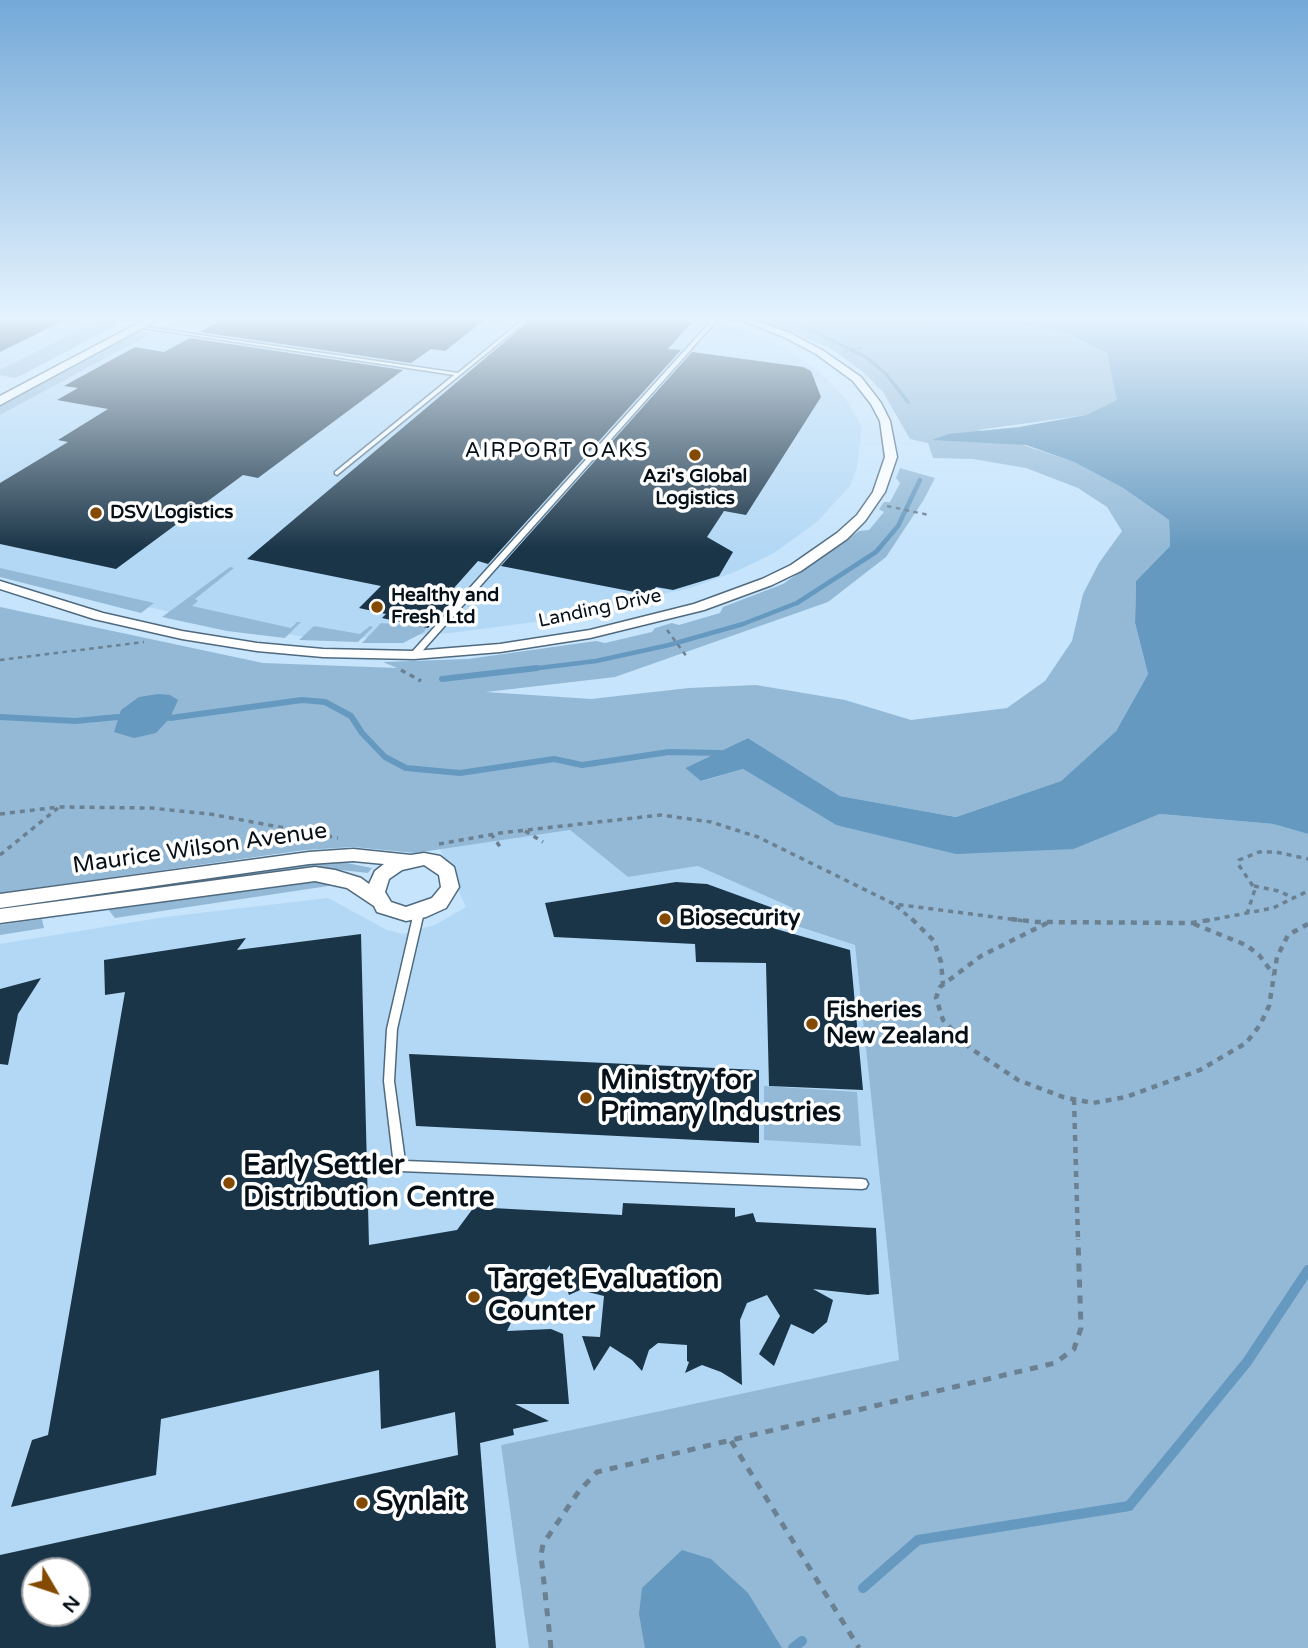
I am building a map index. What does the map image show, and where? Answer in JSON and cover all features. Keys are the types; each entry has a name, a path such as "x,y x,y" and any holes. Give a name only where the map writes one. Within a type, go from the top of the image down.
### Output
{"street":[{"name":"Landing Drive","path":"0,585 38,598 158,629 257,647 323,653 414,655 500,648 590,634 699,607 767,582 796,568 842,536 861,518 879,492 891,457 890,438 876,404 869,395"},
{"name":"Landing Drive","path":"0,596 38,598"},
{"name":"Maurice Wilson Avenue","path":"0,901 319,857 353,855 434,861 448,872 450,879 446,895 439,903 419,912 394,912 354,883 329,875 315,874 0,916"},
{"path":"378,900 376,884 381,876 407,860"}],"lane":[{"path":"337,473 432,395"},
{"path":"414,655 647,395"},
{"path":"419,912 392,1029 389,1081 400,1166 862,1184"}],"path":[{"path":"891,507 929,515"},
{"path":"669,632 687,657"},
{"path":"0,660 148,642"},
{"path":"0,814 59,807 151,808 210,814 341,838"},
{"path":"0,855 59,807"},
{"path":"431,844 491,834 661,815 712,822 758,837 894,904 913,917 934,941 941,962 943,984"},
{"path":"523,830 542,842"},
{"path":"491,834 501,848"},
{"path":"1247,914 1254,887 1238,864 1242,857 1259,852 1276,852 1291,853 1308,859"},
{"path":"1254,887 1266,888 1294,898"},
{"path":"894,904 1049,922 1192,923 1273,908 1308,891"},
{"path":"1049,922 995,947 943,984 936,998 943,1020 970,1048 1018,1080 1074,1099 1093,1102 1126,1097 1200,1070 1246,1043 1260,1025 1269,1006 1278,957 1289,935 1308,924"},
{"path":"1192,923 1246,945 1259,955 1274,975"},
{"path":"551,1648 541,1555 543,1544 579,1491 597,1472 1037,1368 1055,1363 1074,1349 1081,1328 1074,1099"},
{"path":"731,1441 859,1648"}],"shaded area":[{"path":"19,395 37,395 0,415 0,405"},
{"path":"37,395 842,395 862,427 857,467 850,486 817,522 774,553 735,572 690,588 550,620 450,633 371,638 299,636 197,618 0,574 0,415"},
{"path":"885,395 1117,395 1118,400 1086,415 978,430 1074,462 1123,488 1169,520 1170,546 1136,581 1135,623 1148,674 1116,731 1061,781 956,817 840,796 748,738 685,768 702,781 743,769 836,825 1074,849 1160,814 1273,824 1308,834 1308,1648 529,1648 501,1445 899,1360 855,945 784,922 793,908 698,866 628,877 570,830 415,853 353,847 305,850 0,893 0,607 263,663 397,668 383,662 468,659 596,641 605,643 652,632 655,628 672,623 679,625 720,613 723,607 783,584 859,531 869,530 884,512 879,509 884,502 890,502 900,483 896,478 900,468 935,478 886,557 828,602 615,677 486,692 591,699 689,688 756,685 845,700 911,720 1007,708 1045,681 1072,641 1083,594 1099,563 1122,531 1107,507 1078,488 1026,468 973,459 933,458 928,443 910,439"},
{"path":"1116,395 1308,395 1308,834 1273,824 1160,814 1074,849 956,854 836,825 743,769 701,781 685,768 748,738 840,796 956,817 1061,781 1116,731 1148,674 1135,623 1136,581 1170,546 1169,520 1123,488 1074,462 1026,445 932,440 948,434 1019,427 1086,415 1117,400"},
{"path":"230,567 234,568 195,599 198,601 192,606 291,628 301,622 285,638 227,631 162,617"},
{"path":"0,568 154,603 141,613 0,577"},
{"path":"381,623 427,627 424,632 403,643 362,643"},
{"path":"314,626 360,634 370,626 373,627 358,642 299,640"},
{"path":"170,695 178,700 170,718 156,733 134,738 114,732 121,710 139,697"},
{"path":"570,830 628,877 698,866 793,908 785,923 855,945 899,1360 501,1445 529,1648 0,1648 0,944 165,917 328,898 387,930 403,934 435,925 466,907 440,849"},
{"path":"315,861 337,861 372,868 368,873 315,867 116,894 117,891"},
{"path":"302,881 335,885 115,918 107,908"},
{"path":"42,919 44,928 0,935 0,925"},
{"path":"764,1086 857,1092 861,1146 764,1140"},
{"path":"682,1550 711,1559 748,1593 782,1648 645,1648 639,1614 642,1588"}],"building":[{"path":"66,395 370,395 258,478 243,475 116,569 0,544 0,483 68,442 58,440 108,409 57,400"},
{"path":"442,395 641,395 488,564 478,561 446,597 454,599 428,628 382,618 386,614 359,608 381,586 247,559"},
{"name":"Azi's Global Logistics","path":"654,395 820,395 746,515 724,511 707,537 733,552 719,576 673,590 656,587 650,595 501,566"},
{"path":"676,882 707,884 784,912 776,929 850,950 863,1090 769,1086 766,963 696,962 695,944 554,937 545,903"},
{"path":"361,934 369,1245 457,1230 474,1207 622,1215 623,1203 735,1208 735,1217 753,1213 756,1222 876,1228 879,1294 813,1289 833,1300 827,1322 813,1334 791,1324 774,1366 759,1354 780,1316 767,1295 747,1303 740,1320 742,1385 721,1372 702,1365 685,1373 689,1362 687,1345 658,1343 649,1350 642,1371 632,1360 610,1346 594,1371 582,1336 600,1337 604,1296 580,1290 569,1295 564,1281 550,1284 550,1265 520,1304 507,1331 551,1329 563,1334 569,1404 515,1404 549,1421 513,1429 514,1435 480,1443 496,1648 0,1648 0,1555 458,1455 455,1412 381,1429 379,1370 161,1419 156,1475 11,1507 32,1440 48,1435 125,992 105,995 104,960 246,938 237,950"},
{"path":"41,978 18,1014 8,1065 0,1064 0,989"},
{"name":"Ministry for Primary Industries","path":"409,1054 759,1070 759,1143 416,1126"}],"waterway":[{"path":"902,395 908,402"},
{"path":"522,670 596,661 669,645 743,624 797,603 876,552 898,526 920,480"},
{"path":"442,679 537,668"},
{"path":"170,718 302,700 325,702 351,716 362,733 385,757 406,768 460,773 554,759 582,765 669,752 720,753"},
{"path":"0,717 75,721 118,717"},
{"path":"863,1588 918,1540 1129,1506 1247,1362 1308,1270"},
{"path":"793,1648 802,1641"}],"place":[{"name":"Azi's Global Logistics","path":"695,455"},
{"name":"DSV Logistics","path":"96,513"},
{"name":"Healthy and Fresh Ltd","path":"377,607"},
{"name":"Biosecurity","path":"665,919"},
{"name":"Fisheries New Zealand","path":"812,1024"},
{"name":"Ministry for Primary Industries","path":"586,1098"},
{"name":"Early Settler Distribution Centre","path":"229,1183"},
{"name":"Target Evaluation Counter","path":"474,1297"},
{"name":"Synlait","path":"362,1503"}],"district":[{"name":"AIRPORT OAKS","path":"557,451"}]}
